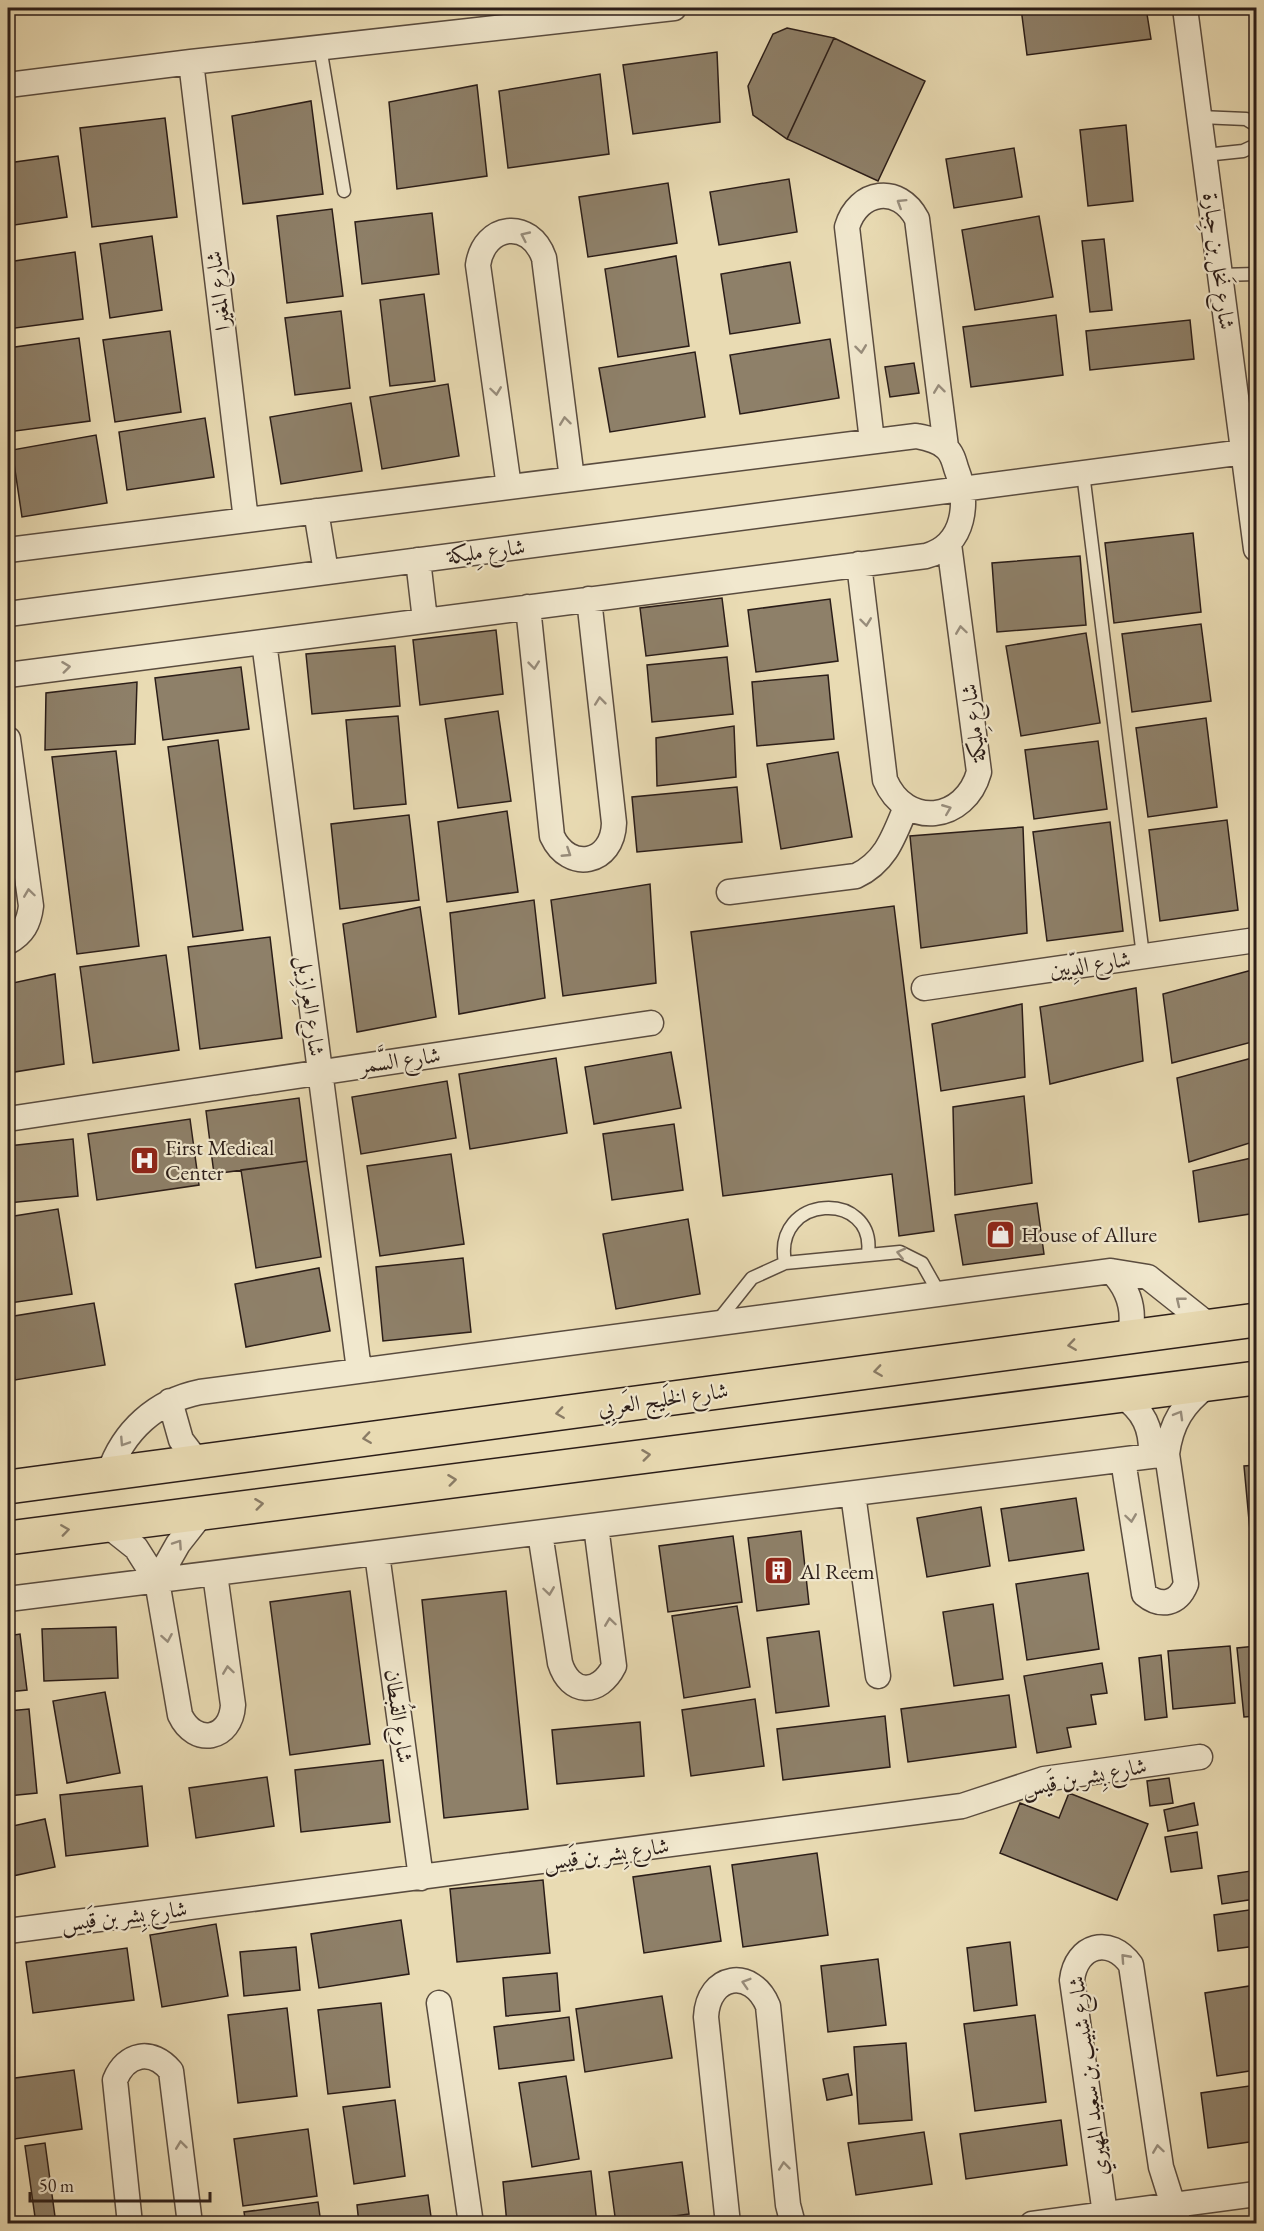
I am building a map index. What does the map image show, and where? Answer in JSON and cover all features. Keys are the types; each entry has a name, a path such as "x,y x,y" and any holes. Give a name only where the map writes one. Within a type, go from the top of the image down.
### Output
{"highway":[{"name":"شارع الخَلِيج العَربِي","path":"8,1487 1257,1320"},
{"path":"8,1538 204,1511 1257,1378"}],"street":[{"path":"8,86 191,62 674,8"},
{"name":"شارع نَخل بن جِبارة","path":"1185,8 1257,549"},
{"name":"شارع المغيرا","path":"191,62 246,520"},
{"path":"8,675 926,556 950,544 962,521 964,489 946,447 917,219 906,204 888,196 870,198 861,203 854,210 847,227 872,441"},
{"path":"508,487 478,265 480,255 490,238 509,231 519,232 535,240 544,258 572,479"},
{"path":"8,550 916,436 946,447"},
{"name":"شارع مِليكة","path":"8,614 1244,452"},
{"path":"316,511 326,572"},
{"name":"شارع مِليكة","path":"906,807 928,814 951,809 970,794 979,772 950,544"},
{"path":"418,560 425,620"},
{"path":"729,891 856,876 870,869 889,847 906,807 889,790 883,768 859,564"},
{"path":"528,607 552,836 563,852 571,858 590,858 606,849 611,842 614,823 589,599"},
{"name":"شارع العِرازِيل","path":"264,642 358,1370"},
{"path":"8,739 31,906 25,928 8,942"},
{"name":"شارع الدِّيين","path":"924,988 1257,940"},
{"name":"شارع السَّمر","path":"8,1119 651,1023"},
{"path":"1112,1271 1120,1280 1131,1301 1130,1338"},
{"path":"110,1473 120,1446 148,1416 170,1401 200,1392 358,1370 1112,1271 1148,1277 1211,1327"},
{"path":"1159,1455 1178,1414 1191,1397 1208,1385"},
{"path":"1121,1395 1136,1405 1147,1420 1159,1455 1186,1584 1182,1594 1174,1601 1163,1604 1152,1601 1144,1594 1123,1460"},
{"path":"170,1401 178,1433 197,1461"},
{"path":"8,1599 1159,1455"},
{"path":"853,1494 878,1676"},
{"path":"158,1581 178,1544 204,1511"},
{"path":"107,1525 136,1548 158,1581 180,1714 185,1725 194,1733 206,1736 217,1734 227,1727 233,1716 215,1574"},
{"path":"540,1533 560,1663 564,1675 573,1684 585,1688 598,1685 608,1678 614,1666 596,1526"},
{"name":"شارع القُبطان","path":"377,1554 421,1878"},
{"name":"شارع بِشر بن قَيس","path":"8,1931 962,1806 1044,1779 1200,1757"},
{"name":"شارع شبيب بن سعيد المهيري","path":"1105,2214 1072,1980 1073,1968 1080,1957 1089,1950 1101,1947 1114,1948 1124,1954 1131,1965 1161,2167 1177,2214"},
{"path":"728,2223 706,2010 714,1990 725,1982 739,1980 752,1984 763,1993 768,2006 788,2205 793,2223"},
{"path":"439,2003 471,2223"},
{"path":"130,2223 115,2080 120,2068 128,2060 140,2055 152,2056 163,2061 171,2071 190,2223"},
{"path":"1032,2223 1105,2214 1177,2214 1257,2194"}],"lane":[{"path":"320,47 344,191"},
{"path":"1200,117 1246,120 1257,125"},
{"path":"1205,155 1243,151 1257,145"},
{"path":"1220,275 1257,274"},
{"path":"1083,473 1143,956"},
{"path":"784,1263 785,1235 791,1225 810,1211 821,1208 845,1211 859,1221 867,1234 868,1253"},
{"path":"717,1323 752,1278 784,1263 891,1251 908,1254 922,1263 939,1293"}],"building":[{"path":"1021,8 1146,8 1151,39 1027,55"},
{"path":"787,28 834,38 787,139 753,115 748,86 773,34"},
{"path":"834,38 925,81 878,181 787,139"},
{"path":"717,52 720,122 633,134 623,65"},
{"path":"600,74 609,154 508,168 499,91"},
{"path":"477,85 487,176 397,189 389,102"},
{"path":"311,101 323,194 243,204 232,116"},
{"path":"165,118 177,217 92,227 80,128"},
{"path":"1126,125 1133,201 1088,206 1080,130"},
{"path":"1014,148 1022,197 954,208 946,159"},
{"path":"58,156 67,217 8,226 8,163"},
{"path":"789,179 797,232 719,245 710,192"},
{"path":"668,183 677,243 588,257 579,197"},
{"path":"332,209 343,296 287,303 277,216"},
{"path":"432,213 439,274 362,284 355,222"},
{"path":"1039,216 1053,297 975,310 962,230"},
{"path":"152,236 162,310 110,318 100,244"},
{"path":"1104,239 1112,310 1090,312 1082,241"},
{"path":"75,252 83,319 8,329 8,262"},
{"path":"676,256 689,346 618,357 605,269"},
{"path":"790,262 800,323 730,334 721,274"},
{"path":"424,294 435,381 390,386 380,300"},
{"path":"341,311 350,388 295,395 285,318"},
{"path":"1056,315 1063,375 971,387 963,327"},
{"path":"1190,320 1194,359 1090,370 1086,331"},
{"path":"170,331 181,412 115,422 103,340"},
{"path":"79,338 90,421 8,432 8,348"},
{"path":"830,339 839,398 740,414 730,355"},
{"path":"695,352 705,417 610,432 599,368"},
{"path":"914,363 919,393 890,397 885,367"},
{"path":"448,384 459,456 382,469 370,397"},
{"path":"351,403 362,471 281,484 270,417"},
{"path":"205,418 214,477 127,490 119,432"},
{"path":"96,435 107,503 22,517 12,450"},
{"path":"1193,533 1201,612 1114,623 1105,543"},
{"path":"1080,556 1086,625 997,632 992,563"},
{"path":"722,598 728,646 646,656 640,608"},
{"path":"830,599 838,661 756,672 748,610"},
{"path":"1201,624 1211,701 1132,712 1122,634"},
{"path":"496,630 503,694 420,705 413,640"},
{"path":"1086,633 1100,723 1021,736 1006,646"},
{"path":"395,646 400,706 312,714 306,654"},
{"path":"727,657 733,714 652,722 647,665"},
{"path":"241,667 249,729 163,740 155,678"},
{"path":"828,675 834,739 757,746 752,682"},
{"path":"137,682 135,744 45,750 46,693"},
{"path":"498,711 511,801 458,808 445,719"},
{"path":"398,716 406,804 354,809 346,720"},
{"path":"1206,718 1217,807 1148,817 1136,728"},
{"path":"734,726 736,777 657,786 656,738"},
{"path":"218,740 243,930 193,937 168,747"},
{"path":"1098,741 1107,809 1034,819 1025,750"},
{"path":"116,751 139,946 77,954 52,757"},
{"path":"838,752 852,837 781,849 767,764"},
{"path":"737,787 742,842 637,852 632,797"},
{"path":"507,811 518,892 447,902 438,822"},
{"path":"409,815 419,900 340,909 331,824"},
{"path":"1227,820 1238,910 1160,921 1149,830"},
{"path":"1110,822 1123,931 1047,941 1033,832"},
{"path":"1023,827 1027,933 921,948 910,836"},
{"path":"650,884 656,983 563,996 551,900"},
{"path":"534,900 545,998 459,1014 450,913"},
{"path":"894,906 934,1231 899,1236 892,1174 723,1196 691,932"},
{"path":"420,907 436,1017 357,1032 343,924"},
{"path":"270,937 282,1038 200,1049 188,947"},
{"path":"166,955 179,1050 93,1063 80,967"},
{"path":"1252,970 1252,1042 1172,1063 1163,994"},
{"path":"55,974 64,1064 8,1073 8,984"},
{"path":"1136,988 1143,1061 1050,1084 1040,1007"},
{"path":"1022,1004 1025,1077 941,1091 932,1024"},
{"path":"671,1052 681,1108 594,1124 585,1067"},
{"path":"556,1058 567,1133 470,1149 459,1074"},
{"path":"1252,1058 1256,1092 1256,1141 1189,1162 1177,1078"},
{"path":"447,1081 456,1138 361,1154 352,1097"},
{"path":"1024,1096 1032,1183 955,1195 953,1107"},
{"path":"299,1098 307,1161 214,1174 206,1111"},
{"name":"First Medical Center","path":"190,1119 199,1185 97,1200 88,1134"},
{"path":"674,1124 683,1190 612,1200 603,1134"},
{"path":"73,1139 78,1196 8,1203 8,1146"},
{"path":"451,1154 464,1244 380,1256 367,1166"},
{"path":"1256,1157 1256,1213 1199,1222 1193,1171"},
{"path":"307,1161 321,1257 256,1268 241,1170"},
{"name":"House of Allure","path":"1037,1203 1044,1254 963,1265 955,1215"},
{"path":"58,1209 72,1294 10,1303 8,1217"},
{"path":"688,1219 700,1294 616,1309 603,1234"},
{"path":"463,1258 471,1332 383,1341 376,1267"},
{"path":"319,1268 330,1331 246,1347 235,1284"},
{"path":"94,1303 105,1365 15,1380 8,1336 8,1317"},
{"path":"1256,1465 1256,1531 1250,1531 1244,1466"},
{"path":"1076,1498 1084,1550 1009,1561 1001,1509"},
{"path":"981,1507 990,1566 927,1577 917,1518"},
{"name":"Al Reem","path":"801,1531 809,1604 757,1611 748,1538"},
{"path":"733,1536 742,1602 668,1612 659,1546"},
{"path":"1088,1573 1099,1649 1027,1660 1016,1584"},
{"path":"350,1591 370,1744 290,1755 270,1602"},
{"path":"506,1591 528,1809 444,1818 422,1600"},
{"path":"993,1604 1003,1679 954,1686 943,1612"},
{"path":"737,1606 750,1687 684,1698 672,1616"},
{"path":"116,1627 118,1678 44,1681 42,1629"},
{"path":"819,1631 829,1706 776,1713 767,1638"},
{"path":"20,1634 27,1690 8,1692 8,1636"},
{"path":"1230,1646 1235,1703 1173,1709 1168,1651"},
{"path":"1256,1646 1256,1716 1244,1717 1237,1648"},
{"path":"1161,1655 1167,1717 1145,1720 1139,1658"},
{"path":"1102,1663 1107,1693 1091,1695 1096,1724 1067,1728 1071,1747 1037,1753 1024,1676"},
{"path":"105,1692 120,1773 67,1783 53,1701"},
{"path":"1009,1695 1016,1747 908,1762 901,1709"},
{"path":"755,1699 764,1766 691,1776 682,1710"},
{"path":"29,1709 37,1793 8,1796 8,1711"},
{"path":"885,1716 890,1767 783,1780 777,1729"},
{"path":"640,1722 644,1776 557,1784 552,1730"},
{"path":"383,1760 390,1822 301,1832 295,1770"},
{"path":"267,1777 274,1826 196,1838 189,1788"},
{"path":"1169,1778 1173,1803 1150,1806 1147,1781"},
{"path":"142,1786 148,1846 66,1856 60,1795"},
{"path":"1069,1793 1148,1824 1117,1900 1000,1853 1020,1803 1059,1818"},
{"path":"1194,1803 1198,1825 1168,1831 1164,1810"},
{"path":"45,1819 55,1867 8,1877 8,1827"},
{"path":"1197,1832 1202,1868 1171,1872 1165,1837"},
{"path":"817,1853 828,1935 743,1947 732,1865"},
{"path":"710,1866 721,1941 644,1953 633,1877"},
{"path":"1251,1871 1255,1899 1222,1904 1218,1876"},
{"path":"543,1880 550,1953 457,1962 450,1889"},
{"path":"1256,1909 1256,1946 1218,1951 1214,1915"},
{"path":"401,1920 409,1974 319,1988 311,1934"},
{"path":"216,1924 228,1996 162,2007 150,1935"},
{"path":"1010,1942 1017,2005 974,2011 967,1948"},
{"path":"296,1947 300,1990 244,1996 240,1952"},
{"path":"127,1948 134,2000 33,2013 26,1962"},
{"path":"878,1959 886,2025 828,2032 821,1966"},
{"path":"557,1973 560,2011 506,2016 503,1978"},
{"path":"1256,1985 1256,2070 1217,2076 1205,1993"},
{"path":"662,1996 672,2058 585,2072 576,2009"},
{"path":"381,2003 390,2087 328,2094 318,2010"},
{"path":"287,2008 297,2096 238,2103 228,2015"},
{"path":"1035,2015 1046,2102 975,2111 964,2024"},
{"path":"569,2017 574,2060 499,2069 494,2027"},
{"path":"906,2043 912,2120 859,2124 854,2047"},
{"path":"74,2070 82,2129 8,2140 8,2079"},
{"path":"848,2074 852,2095 827,2100 823,2079"},
{"path":"566,2076 579,2159 532,2167 519,2083"},
{"path":"1256,2085 1256,2141 1208,2148 1201,2093"},
{"path":"395,2100 405,2176 354,2184 343,2107"},
{"path":"1061,2120 1067,2165 966,2179 960,2134"},
{"path":"308,2129 317,2196 243,2206 234,2139"},
{"path":"924,2132 932,2184 856,2195 848,2143"},
{"path":"45,2143 56,2224 36,2224 25,2146"},
{"path":"682,2162 689,2214 616,2224 609,2172"},
{"path":"591,2171 597,2224 507,2224 503,2182"},
{"path":"428,2195 432,2224 359,2224 357,2205"},
{"path":"318,2202 321,2224 246,2224 244,2212"}],"place":[{"name":"First Medical Center","path":"144,1160"},
{"name":"House of Allure","path":"1000,1234"},
{"name":"Al Reem","path":"779,1571"}]}
